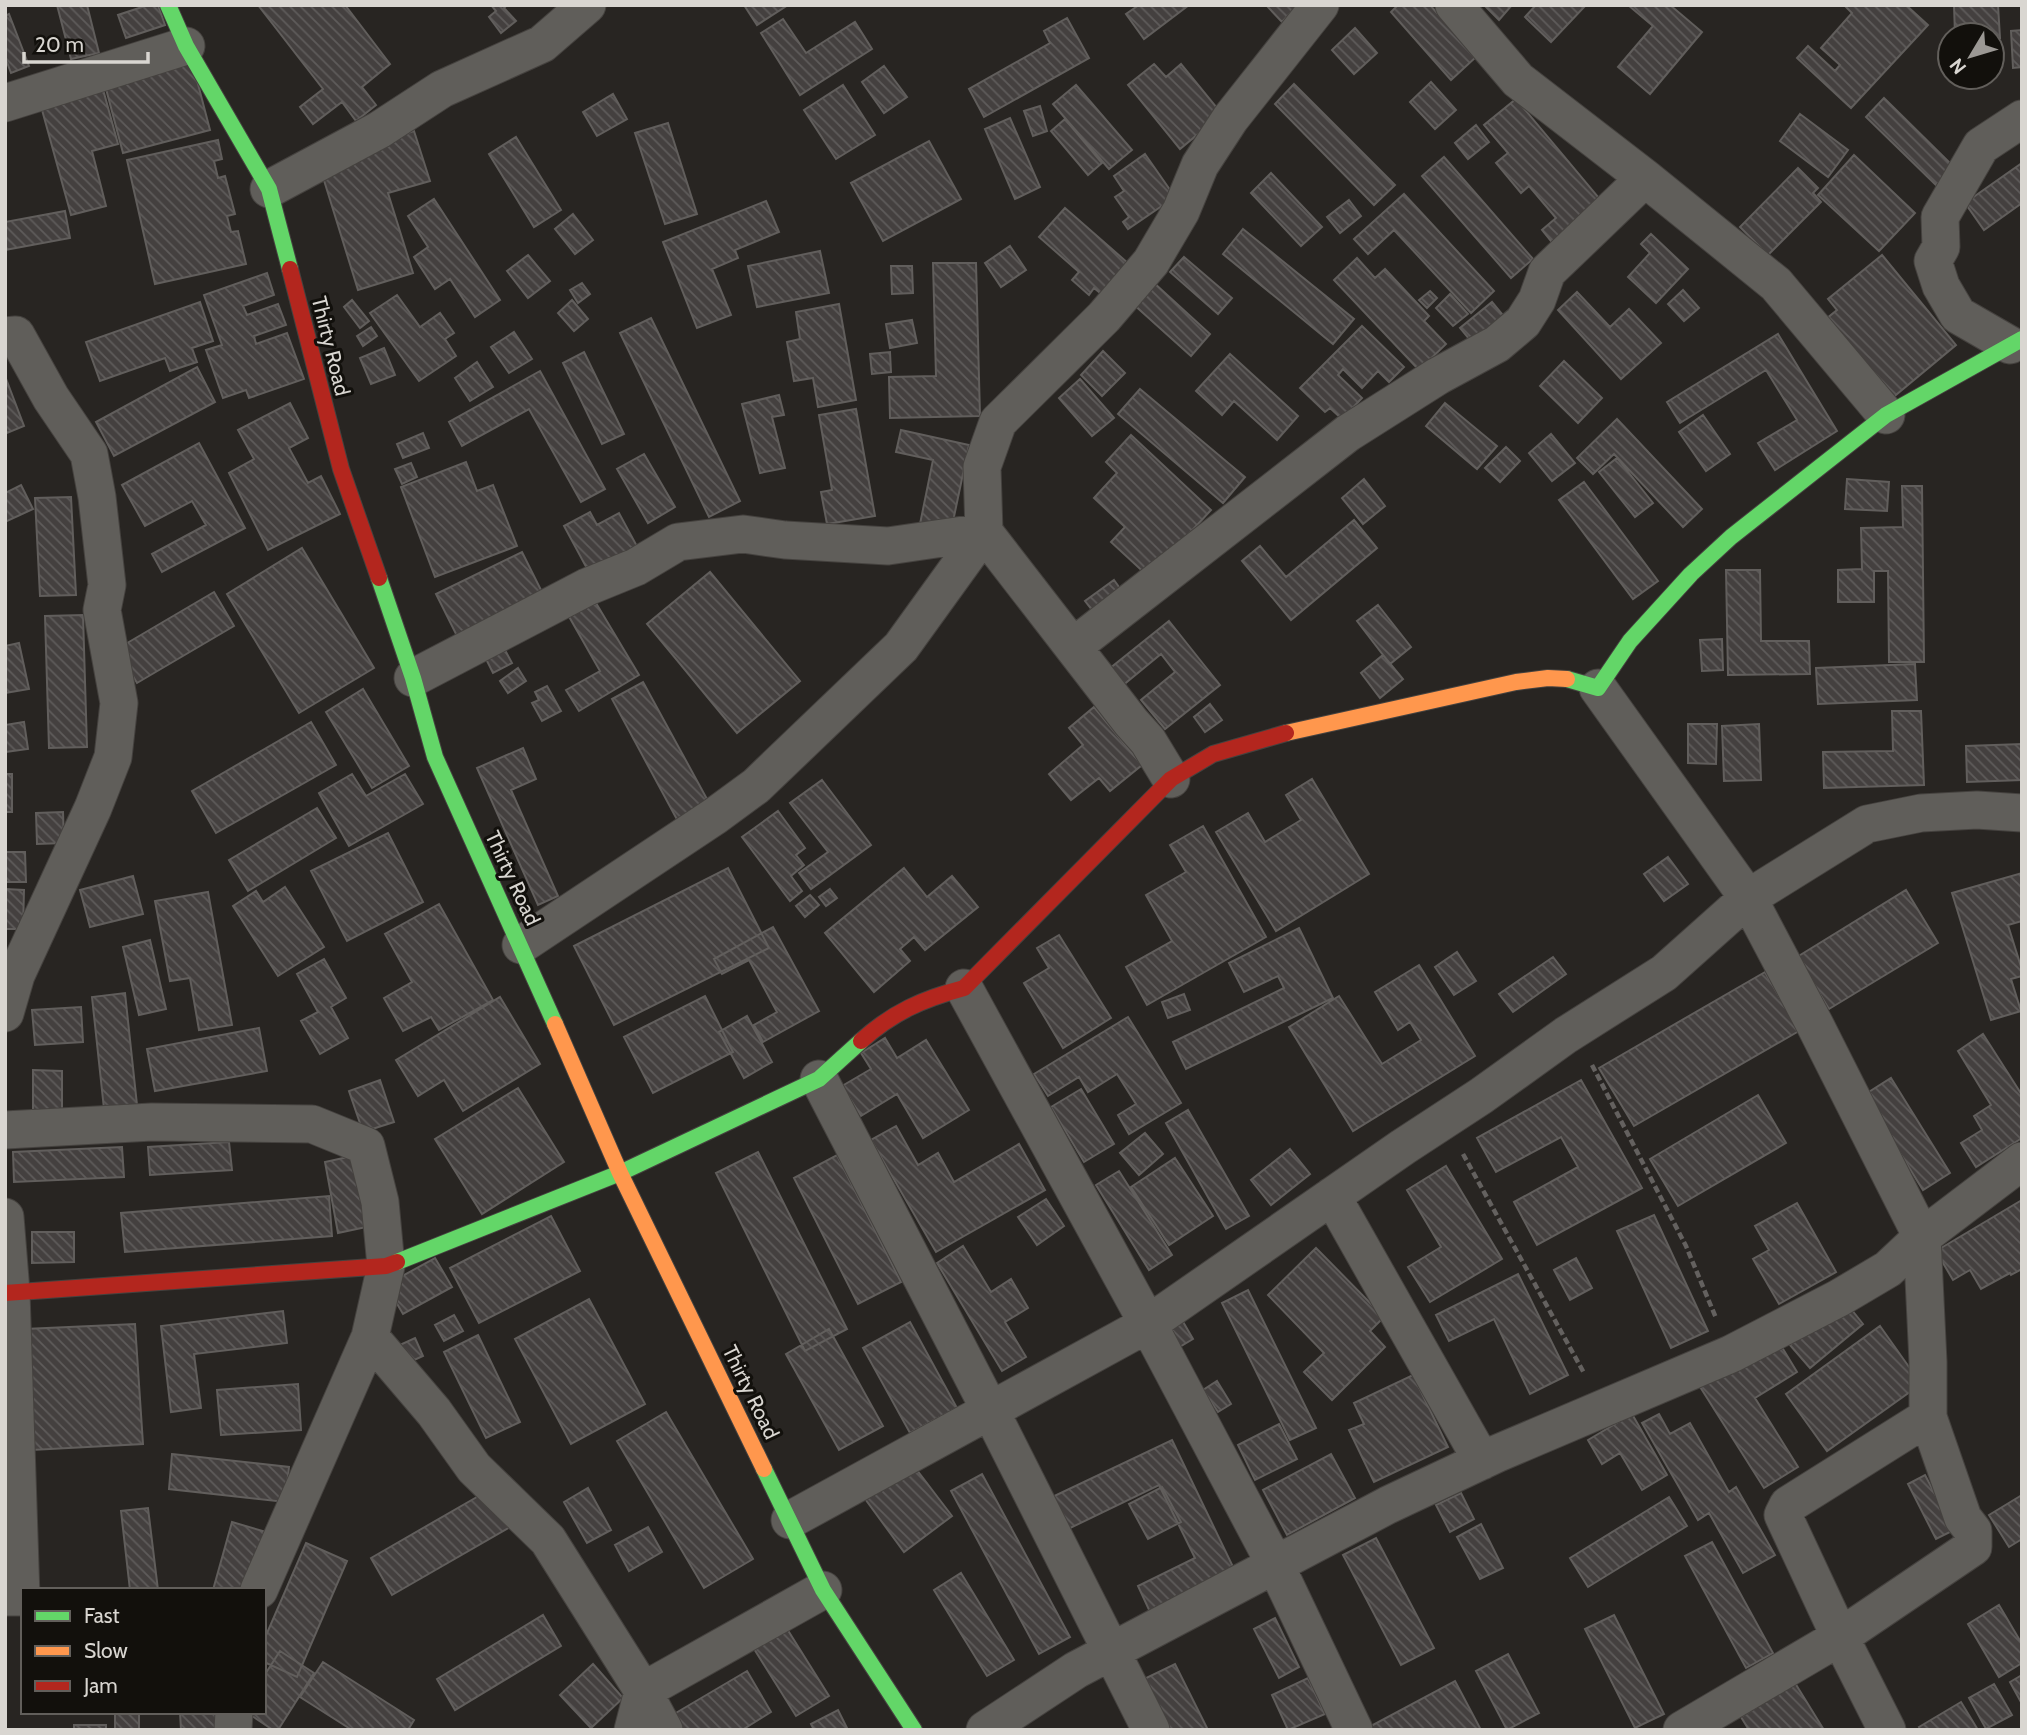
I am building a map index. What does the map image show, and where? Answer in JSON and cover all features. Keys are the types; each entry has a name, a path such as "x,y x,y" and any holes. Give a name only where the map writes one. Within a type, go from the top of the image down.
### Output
{"street":[{"name":"Thirty Road","path":"169,5 186,46 270,189 341,469 413,678 436,757 482,865 521,945 620,1173 823,1590 914,1730"},
{"path":"270,189 379,130 442,89 542,44 587,5"},
{"path":"1171,779 1148,741 984,532 982,467 998,422 1104,317 1151,262 1181,211 1200,165 1230,119 1320,5"},
{"path":"1454,5 1518,80 1646,178 1776,284 1886,415"},
{"path":"5,103 186,46"},
{"path":"2016,342 1958,315 1941,286 1933,261 1941,247 1940,217 1981,146 2022,119"},
{"path":"1074,646 1348,433 1438,376 1497,344 1523,322 1537,300 1547,272 1646,178"},
{"path":"5,336 16,335 51,398 89,454 107,585 102,610 119,703 113,757 93,808 16,975 5,1013"},
{"path":"1598,688 1630,641 1690,574 1731,537 1886,415 2016,342"},
{"path":"413,678 587,587 636,567 678,542 743,534 785,540 888,546 984,532"},
{"path":"521,945 756,786 901,647 984,532"},
{"path":"8,1292 386,1266 620,1173 819,1079 883,1021 931,997 964,988 1171,779 1213,754 1259,739 1516,682 1554,677 1576,680 1598,688 1748,898 1922,1237 1928,1417 1963,1518 1973,1531 1973,1547 1840,1637 1682,1730"},
{"path":"790,1520 1148,1324 1566,1035 1664,973 1748,898 1867,824 1921,813 1977,810 2022,813"},
{"path":"964,988 1148,1324 1276,1566 1354,1730"},
{"path":"819,1079 1151,1730"},
{"path":"5,1130 152,1122 312,1124 366,1146 380,1202 386,1266 370,1337 261,1588"},
{"path":"985,1730 1076,1670 1388,1505 1603,1407 1731,1354 1839,1298 1888,1269 1922,1237 2022,1160"},
{"path":"1332,1196 1482,1461"},
{"path":"5,1217 21,1597 5,1597"},
{"path":"370,1337 434,1412 474,1468 548,1540 643,1691 664,1730"},
{"path":"1887,1730 1783,1516 1788,1505 1928,1417"},
{"path":"633,1730 643,1691 823,1590"}],"path":[{"path":"1566,1035 1590,1062 1686,1246 1731,1354"},
{"path":"1444,1120 1603,1407"}],"building":[{"path":"57,5 87,5 99,53 71,59"},
{"path":"148,5 158,5 165,25 126,38 118,15"},
{"path":"258,5 345,5 390,64 362,87 376,105 356,121 342,102 313,124 300,107 323,89"},
{"path":"491,5 507,5 504,8 516,21 501,33 489,17 496,11"},
{"path":"744,5 788,5 757,25"},
{"path":"1139,5 1189,5 1144,39 1126,14"},
{"path":"1266,5 1298,5 1282,22"},
{"path":"1398,5 1430,5 1476,57 1451,80 1391,12"},
{"path":"1484,5 1512,5 1499,20"},
{"path":"1536,5 1586,5 1551,42 1525,17"},
{"path":"1628,5 1670,5 1702,32 1650,94 1618,67 1653,26"},
{"path":"1844,5 1906,5 1928,25 1851,108 1797,58 1808,46 1835,71 1840,65 1821,48 1852,13"},
{"path":"1954,5 1998,5 1999,21 1955,21"},
{"path":"9,14 29,66 11,73 5,57 5,16"},
{"path":"1067,18 1089,58 984,117 969,89 1050,43 1044,31"},
{"path":"783,19 806,53 855,22 872,49 800,95 761,33"},
{"path":"1355,28 1377,53 1354,74 1332,50"},
{"path":"2022,30 2022,67 2013,68 2011,31"},
{"path":"192,61 210,130 123,153 105,85"},
{"path":"1154,64 1166,77 1181,64 1222,114 1180,149 1128,85"},
{"path":"884,66 907,97 884,113 862,82"},
{"path":"101,82 118,144 92,151 106,206 71,215 39,99"},
{"path":"1431,82 1456,110 1435,129 1410,102"},
{"path":"1294,84 1395,185 1374,205 1275,104"},
{"path":"843,85 875,135 836,159 804,110"},
{"path":"1076,85 1132,150 1109,169 1053,104"},
{"path":"613,94 627,119 597,136 583,112"},
{"path":"1884,98 1954,167 1936,185 1866,117"},
{"path":"1516,99 1609,210 1559,251 1542,230 1556,218 1529,186 1521,193 1496,163 1508,153 1484,125"},
{"path":"1040,106 1047,131 1033,136 1024,111"},
{"path":"1800,114 1848,150 1828,177 1780,141"},
{"path":"1010,118 1040,187 1015,199 985,129"},
{"path":"1065,119 1102,163 1088,175 1051,131"},
{"path":"668,123 697,214 665,224 635,133"},
{"path":"1476,125 1489,142 1468,159 1455,143"},
{"path":"414,131 430,181 388,193 413,273 358,290 318,161"},
{"path":"516,137 561,210 534,227 489,154"},
{"path":"218,140 222,159 214,161 218,178 225,176 235,214 227,216 231,232 238,231 246,264 155,284 127,160"},
{"path":"929,141 961,199 883,241 851,183"},
{"path":"1145,154 1175,197 1128,229 1123,222 1129,217 1115,197 1124,191 1114,176"},
{"path":"1854,155 1915,213 1879,251 1818,195"},
{"path":"1444,157 1533,259 1511,278 1422,176"},
{"path":"2022,163 2022,203 1984,230 1965,203"},
{"path":"1798,168 1818,188 1813,193 1821,202 1768,255 1740,227"},
{"path":"1271,173 1322,227 1301,246 1251,193"},
{"path":"1404,194 1494,291 1471,313 1394,230 1368,254 1354,239"},
{"path":"434,199 500,300 475,317 450,279 435,289 414,257 428,247 408,216"},
{"path":"1349,200 1361,216 1340,233 1327,217"},
{"path":"766,201 779,232 735,250 738,258 712,269 731,315 697,328 663,242"},
{"path":"1065,208 1137,271 1110,301 1094,288 1089,295 1072,280 1079,272 1039,237"},
{"path":"65,211 70,238 5,250 5,222"},
{"path":"573,214 593,240 575,254 555,229"},
{"path":"1243,229 1354,319 1333,344 1223,254"},
{"path":"1651,234 1688,269 1656,303 1628,277 1650,253 1641,244"},
{"path":"1010,246 1026,270 1001,287 985,263"},
{"path":"820,251 829,293 757,307 748,266"},
{"path":"528,255 550,281 528,298 507,271"},
{"path":"1882,255 1956,345 1891,399 1826,319 1837,310 1828,299"},
{"path":"1184,257 1232,298 1218,314 1170,272"},
{"path":"1357,258 1375,278 1385,269 1429,316 1424,321 1446,344 1419,370 1334,280"},
{"path":"933,263 976,263 980,416 890,418 889,377 936,376"},
{"path":"891,266 912,266 913,293 892,294"},
{"path":"267,273 274,295 243,306 247,315 278,304 286,325 254,336 256,344 287,333 304,379 249,398 246,390 223,398 206,350 222,345 204,295"},
{"path":"1153,282 1210,334 1191,356 1133,304"},
{"path":"582,283 590,294 578,303 570,290"},
{"path":"1683,290 1699,308 1684,321 1668,304"},
{"path":"1430,291 1437,298 1427,308 1419,300"},
{"path":"1577,292 1610,327 1629,309 1661,343 1621,379 1558,310"},
{"path":"1450,294 1468,314 1453,326 1436,308"},
{"path":"397,295 420,327 440,313 454,333 445,339 456,356 419,381 370,313"},
{"path":"352,300 369,321 360,328 344,307"},
{"path":"572,300 588,319 574,331 558,313"},
{"path":"200,302 213,341 192,348 197,362 170,371 165,358 100,381 86,342"},
{"path":"1492,302 1507,320 1475,346 1460,328"},
{"path":"839,304 856,400 818,407 813,378 794,381 787,342 800,339 796,312"},
{"path":"651,318 740,501 709,517 620,333"},
{"path":"912,320 917,343 890,348 886,324"},
{"path":"1362,326 1404,367 1389,382 1378,371 1362,388 1343,369 1338,375 1362,398 1342,419 1330,408 1325,412 1300,388"},
{"path":"371,327 377,336 363,346 357,336"},
{"path":"514,332 532,359 509,373 491,347"},
{"path":"1778,334 1837,431 1775,470 1758,443 1797,420 1766,370 1680,423 1667,402"},
{"path":"384,348 395,375 371,384 360,358"},
{"path":"1103,351 1125,373 1102,396 1081,375"},
{"path":"584,352 624,434 602,444 563,363"},
{"path":"890,352 891,372 872,374 870,354"},
{"path":"1230,354 1298,416 1277,440 1234,401 1222,415 1196,391"},
{"path":"1564,361 1602,398 1578,423 1540,386"},
{"path":"477,362 493,387 470,401 455,378"},
{"path":"197,367 215,402 114,456 96,422"},
{"path":"540,371 605,489 581,502 529,409 462,446 449,422"},
{"path":"5,376 24,426 7,433 5,428"},
{"path":"1080,379 1114,418 1092,436 1059,398"},
{"path":"1140,389 1245,477 1223,503 1118,414"},
{"path":"779,395 784,415 772,417 785,468 760,473 742,404"},
{"path":"290,403 308,438 289,448 308,483 321,476 340,514 268,550 229,473 254,459 238,430"},
{"path":"1445,403 1497,446 1477,469 1426,426"},
{"path":"856,409 875,516 827,524 821,492 832,490 819,415"},
{"path":"1703,415 1730,454 1706,471 1679,432"},
{"path":"1617,419 1702,509 1683,527 1614,454 1593,474 1577,458"},
{"path":"901,430 969,445 951,531 920,524 933,460 896,452"},
{"path":"423,433 429,448 403,458 397,444"},
{"path":"1551,434 1575,463 1552,481 1529,453"},
{"path":"1131,435 1211,510 1149,577 1111,542 1125,527 1094,498 1117,473 1106,462"},
{"path":"199,443 245,528 162,572 152,554 206,525 192,501 145,526 122,485"},
{"path":"1506,447 1520,461 1500,482 1485,468"},
{"path":"644,454 675,507 648,523 617,469"},
{"path":"1617,458 1653,503 1635,517 1599,472"},
{"path":"466,462 477,491 493,485 517,546 435,577 401,487"},
{"path":"411,463 417,477 402,484 395,469"},
{"path":"1364,479 1385,506 1363,524 1342,498"},
{"path":"1847,479 1889,482 1887,511 1845,509"},
{"path":"1584,482 1658,581 1633,599 1559,500"},
{"path":"21,485 33,509 5,522 5,493"},
{"path":"1902,486 1922,486 1924,662 1889,662 1888,571 1874,571 1874,602 1838,602 1838,570 1862,569 1861,528 1903,527"},
{"path":"71,497 76,595 40,596 35,498"},
{"path":"590,512 597,525 619,513 639,550 591,576 564,526"},
{"path":"1354,520 1377,548 1291,620 1242,561 1260,546 1286,577"},
{"path":"302,548 374,668 299,713 227,594"},
{"path":"522,552 543,594 457,636 436,594"},
{"path":"1726,570 1760,570 1761,641 1809,641 1810,674 1728,675"},
{"path":"710,572 800,681 737,733 647,624"},
{"path":"1114,580 1124,594 1096,615 1085,601"},
{"path":"214,592 234,626 137,683 117,649"},
{"path":"593,598 639,675 579,711 566,690 600,671 567,613"},
{"path":"1378,605 1411,647 1390,664 1357,621"},
{"path":"83,615 87,747 49,748 45,616"},
{"path":"1169,621 1220,685 1165,729 1141,700 1175,672 1161,654 1122,686 1109,669"},
{"path":"1722,639 1723,670 1702,671 1700,640"},
{"path":"19,643 29,689 5,693 5,646"},
{"path":"505,650 512,663 493,673 486,659"},
{"path":"1383,655 1403,679 1380,698 1361,673"},
{"path":"1915,664 1917,700 1818,704 1816,668"},
{"path":"518,668 526,681 508,693 500,681"},
{"path":"643,682 713,810 681,827 612,699"},
{"path":"547,686 561,711 542,721 532,703 539,700 535,692"},
{"path":"363,689 409,766 372,788 326,712"},
{"path":"1210,704 1222,720 1205,732 1194,717"},
{"path":"1094,707 1142,765 1110,791 1099,778 1071,800 1049,774 1083,745 1069,728"},
{"path":"1892,711 1921,711 1924,785 1824,788 1823,752 1893,751"},
{"path":"24,722 28,749 5,752 5,725"},
{"path":"311,722 336,765 216,833 192,791"},
{"path":"1688,724 1717,724 1716,764 1688,763"},
{"path":"1759,724 1761,780 1724,781 1722,726"},
{"path":"2022,744 2022,780 1967,782 1966,746"},
{"path":"523,748 536,779 511,790 558,896 538,905 477,768"},
{"path":"5,774 12,774 12,812 5,812"},
{"path":"352,774 366,796 405,774 423,804 349,846 319,793"},
{"path":"1312,779 1369,874 1276,931 1216,832 1248,813 1265,842 1301,820 1286,795"},
{"path":"822,780 871,845 811,889 799,873 828,852 790,803"},
{"path":"317,808 336,838 248,891 229,860"},
{"path":"778,811 805,848 796,855 804,865 791,876 802,891 790,901 742,837"},
{"path":"63,812 64,843 37,844 36,813"},
{"path":"1203,826 1266,937 1147,1005 1126,967 1172,941 1146,895 1186,872 1170,845"},
{"path":"388,833 423,902 347,941 311,871"},
{"path":"5,852 25,852 26,882 5,882"},
{"path":"1668,857 1688,884 1664,901 1644,874"},
{"path":"728,868 769,948 614,1025 574,946"},
{"path":"904,868 927,897 952,876 978,907 925,950 914,937 900,949 910,961 874,992 825,933"},
{"path":"2022,873 2022,921 2008,925 2022,970 2022,976 2011,979 2021,1011 1991,1020 1952,893"},
{"path":"133,876 143,914 90,927 80,890"},
{"path":"285,887 324,947 278,976 233,906 256,891 263,902"},
{"path":"5,889 24,890 23,929 5,929"},
{"path":"830,889 837,898 826,906 819,897"},
{"path":"1906,890 1938,943 1829,1009 1797,957"},
{"path":"208,892 232,1025 199,1030 190,978 170,981 155,901"},
{"path":"810,895 819,905 805,917 796,906"},
{"path":"439,904 493,1000 439,1030 431,1017 403,1031 384,998 412,982 385,934"},
{"path":"773,927 819,1011 763,1042 754,1025 777,1012 749,960 722,974 714,959"},
{"path":"1299,928 1333,998 1186,1069 1173,1042 1284,988 1278,976 1244,992 1229,963"},
{"path":"1059,935 1111,1018 1063,1048 1024,983 1049,968 1037,948"},
{"path":"150,940 166,1009 139,1015 123,947"},
{"path":"1457,952 1476,981 1454,995 1435,967"},
{"path":"1553,957 1566,974 1513,1012 1499,994"},
{"path":"324,959 346,998 331,1007 348,1038 320,1054 301,1021 318,1012 297,974"},
{"path":"1419,965 1475,1056 1353,1131 1289,1027 1339,996 1382,1064 1421,1040 1410,1022 1398,1030 1375,992"},
{"path":"1765,972 1799,1031 1634,1126 1599,1068"},
{"path":"125,993 137,1105 104,1109 92,997"},
{"path":"1184,994 1190,1010 1168,1018 1162,1002"},
{"path":"705,996 733,1052 653,1093 624,1037"},
{"path":"500,997 540,1064 463,1111 444,1080 418,1096 396,1060"},
{"path":"81,1007 83,1042 35,1045 32,1010"},
{"path":"747,1016 772,1062 744,1078 719,1032"},
{"path":"1128,1017 1181,1103 1129,1134 1118,1115 1136,1104 1117,1074 1088,1092 1079,1077 1048,1096 1034,1074"},
{"path":"259,1028 267,1071 155,1091 147,1049"},
{"path":"1983,1034 2022,1095 2022,1138 1976,1167 1961,1143 1982,1130 1974,1116 1991,1105 1958,1051"},
{"path":"885,1038 897,1058 926,1040 969,1110 923,1138 897,1094 861,1116 842,1086 871,1069 861,1053"},
{"path":"33,1070 62,1071 62,1111 33,1111"},
{"path":"1891,1078 1950,1173 1923,1190 1864,1095"},
{"path":"380,1080 394,1122 363,1132 349,1091"},
{"path":"1581,1080 1642,1188 1537,1245 1514,1202 1578,1167 1561,1137 1496,1172 1477,1138"},
{"path":"518,1088 564,1162 482,1214 435,1139"},
{"path":"1081,1089 1114,1144 1084,1162 1051,1107"},
{"path":"1758,1095 1786,1143 1678,1206 1650,1159"},
{"path":"1188,1110 1249,1216 1226,1229 1166,1123"},
{"path":"896,1126 918,1165 938,1153 954,1182 1019,1144 1045,1190 936,1252 871,1140"},
{"path":"1145,1133 1163,1154 1139,1175 1120,1153"},
{"path":"229,1142 232,1170 150,1175 148,1147"},
{"path":"122,1147 124,1177 14,1182 13,1152"},
{"path":"1290,1149 1310,1174 1271,1205 1251,1180"},
{"path":"758,1152 847,1329 805,1351 716,1173"},
{"path":"357,1155 371,1226 338,1233 325,1162"},
{"path":"837,1155 901,1282 858,1304 794,1178"},
{"path":"1175,1158 1213,1216 1169,1245 1131,1187"},
{"path":"1446,1166 1502,1259 1430,1302 1408,1267 1441,1247 1407,1190"},
{"path":"1119,1171 1172,1255 1149,1270 1096,1185"},
{"path":"329,1196 332,1236 125,1252 121,1213"},
{"path":"1046,1199 1064,1226 1037,1245 1018,1217"},
{"path":"2022,1200 2022,1269 1981,1289 1970,1270 1953,1280 1936,1251"},
{"path":"1797,1203 1836,1272 1779,1304 1753,1259 1769,1250 1755,1226"},
{"path":"1654,1215 1708,1331 1671,1348 1617,1231"},
{"path":"551,1216 580,1271 479,1323 450,1268"},
{"path":"32,1232 74,1232 74,1262 32,1263"},
{"path":"963,1246 991,1292 1011,1279 1028,1308 1005,1322 1026,1357 1002,1371 937,1263"},
{"path":"1316,1248 1384,1317 1370,1331 1385,1347 1332,1400 1304,1372 1324,1353 1268,1295"},
{"path":"435,1258 452,1287 403,1314 386,1285"},
{"path":"1576,1258 1592,1288 1570,1300 1554,1270"},
{"path":"1518,1274 1568,1375 1530,1394 1494,1319 1449,1341 1436,1315"},
{"path":"1248,1290 1316,1428 1290,1440 1222,1303"},
{"path":"589,1299 645,1404 571,1444 515,1339"},
{"path":"1844,1300 1863,1324 1810,1368 1790,1345"},
{"path":"283,1311 287,1343 194,1354 201,1408 171,1412 161,1326"},
{"path":"454,1315 463,1331 444,1341 435,1325"},
{"path":"1182,1320 1193,1339 1176,1349 1165,1329"},
{"path":"910,1322 957,1408 910,1433 863,1348"},
{"path":"135,1324 143,1444 32,1450 25,1329"},
{"path":"1880,1326 1921,1384 1827,1451 1786,1394"},
{"path":"829,1329 883,1426 839,1450 786,1354"},
{"path":"1774,1334 1797,1372 1755,1398 1798,1467 1764,1488 1697,1382"},
{"path":"478,1335 520,1422 486,1438 444,1352"},
{"path":"415,1338 423,1356 399,1367 391,1349"},
{"path":"1413,1375 1448,1447 1374,1482 1349,1430 1364,1424 1354,1403"},
{"path":"1217,1381 1231,1404 1218,1412 1203,1390"},
{"path":"298,1384 301,1430 221,1435 217,1390"},
{"path":"666,1412 753,1559 704,1588 617,1441"},
{"path":"1632,1414 1667,1475 1642,1490 1620,1453 1602,1464 1588,1440"},
{"path":"1659,1414 1670,1434 1690,1423 1729,1492 1736,1487 1775,1555 1743,1573 1709,1513 1698,1520 1642,1423"},
{"path":"1279,1424 1297,1459 1255,1480 1238,1445"},
{"path":"1172,1440 1235,1571 1150,1612 1138,1586 1195,1558 1159,1485 1064,1531 1048,1499"},
{"path":"172,1454 289,1467 285,1502 169,1489"},
{"path":"1331,1454 1355,1498 1287,1535 1263,1490"},
{"path":"907,1457 952,1516 904,1552 860,1492"},
{"path":"982,1474 1070,1637 1039,1654 951,1491"},
{"path":"1925,1475 1954,1530 1936,1539 1908,1484"},
{"path":"1162,1487 1181,1522 1148,1539 1129,1504"},
{"path":"588,1488 611,1530 587,1543 564,1502"},
{"path":"489,1490 510,1527 392,1595 371,1558"},
{"path":"1461,1493 1474,1519 1450,1532 1436,1505"},
{"path":"2022,1495 2022,1539 2009,1547 1989,1515"},
{"path":"1669,1497 1687,1526 1588,1587 1570,1558"},
{"path":"148,1508 158,1588 130,1588 121,1511"},
{"path":"232,1522 266,1532 251,1588 214,1588"},
{"path":"1481,1524 1503,1568 1480,1579 1457,1537"},
{"path":"648,1527 662,1552 629,1571 615,1545"},
{"path":"1376,1538 1434,1648 1401,1665 1343,1555"},
{"path":"1712,1542 1773,1653 1746,1668 1685,1556"},
{"path":"306,1543 347,1561 297,1677 266,1663 266,1635"},
{"path":"961,1573 1014,1660 987,1676 934,1590"},
{"path":"1999,1605 2022,1644 2022,1663 1999,1677 1968,1624"},
{"path":"543,1615 561,1646 455,1710 437,1679"},
{"path":"1614,1615 1664,1714 1635,1728 1585,1629"},
{"path":"1275,1618 1299,1667 1279,1678 1254,1629"},
{"path":"784,1624 829,1696 796,1716 751,1644"},
{"path":"280,1651 314,1673 278,1730 273,1730 249,1714 266,1714 266,1673"},
{"path":"1508,1654 1539,1713 1507,1730 1476,1671"},
{"path":"323,1662 414,1720 408,1730 352,1730 300,1697"},
{"path":"593,1664 623,1698 591,1728 560,1695"},
{"path":"1175,1664 1208,1730 1164,1730 1140,1681"},
{"path":"747,1671 771,1712 742,1730 677,1730 669,1717"},
{"path":"2022,1675 2022,1704 2010,1682"},
{"path":"1308,1678 1325,1714 1288,1730 1272,1695"},
{"path":"1455,1681 1481,1730 1370,1730 1369,1727"},
{"path":"1795,1683 1824,1730 1749,1730 1741,1717"},
{"path":"1994,1684 2012,1715 1986,1729 1969,1698"},
{"path":"1961,1702 1978,1730 1921,1730 1919,1727"},
{"path":"838,1710 848,1730 814,1730 811,1724"},
{"path":"115,1714 139,1714 139,1730 115,1730"},
{"path":"180,1714 217,1714 218,1730 181,1730"},
{"path":"74,1725 106,1725 106,1730 74,1730"}],"traffic: fast":[{"path":"168,5 186,46 269,189 290,269"},
{"path":"1567,679 1598,688 1630,641 1691,574 1731,537 1886,415 2022,339"},
{"path":"379,578 413,678 435,757 555,1024"},
{"path":"397,1262 620,1173 819,1079 861,1041"},
{"path":"764,1469 823,1590 914,1730"}],"traffic: slow":[{"path":"1286,733 1516,682 1548,678 1567,679"},
{"path":"555,1024 620,1173 764,1469"}],"traffic: jam":[{"path":"290,269 341,469 379,578"},
{"path":"861,1041 909,1008 964,988 1171,779 1213,754 1286,733"},
{"path":"5,1293 386,1266 397,1262"}]}
